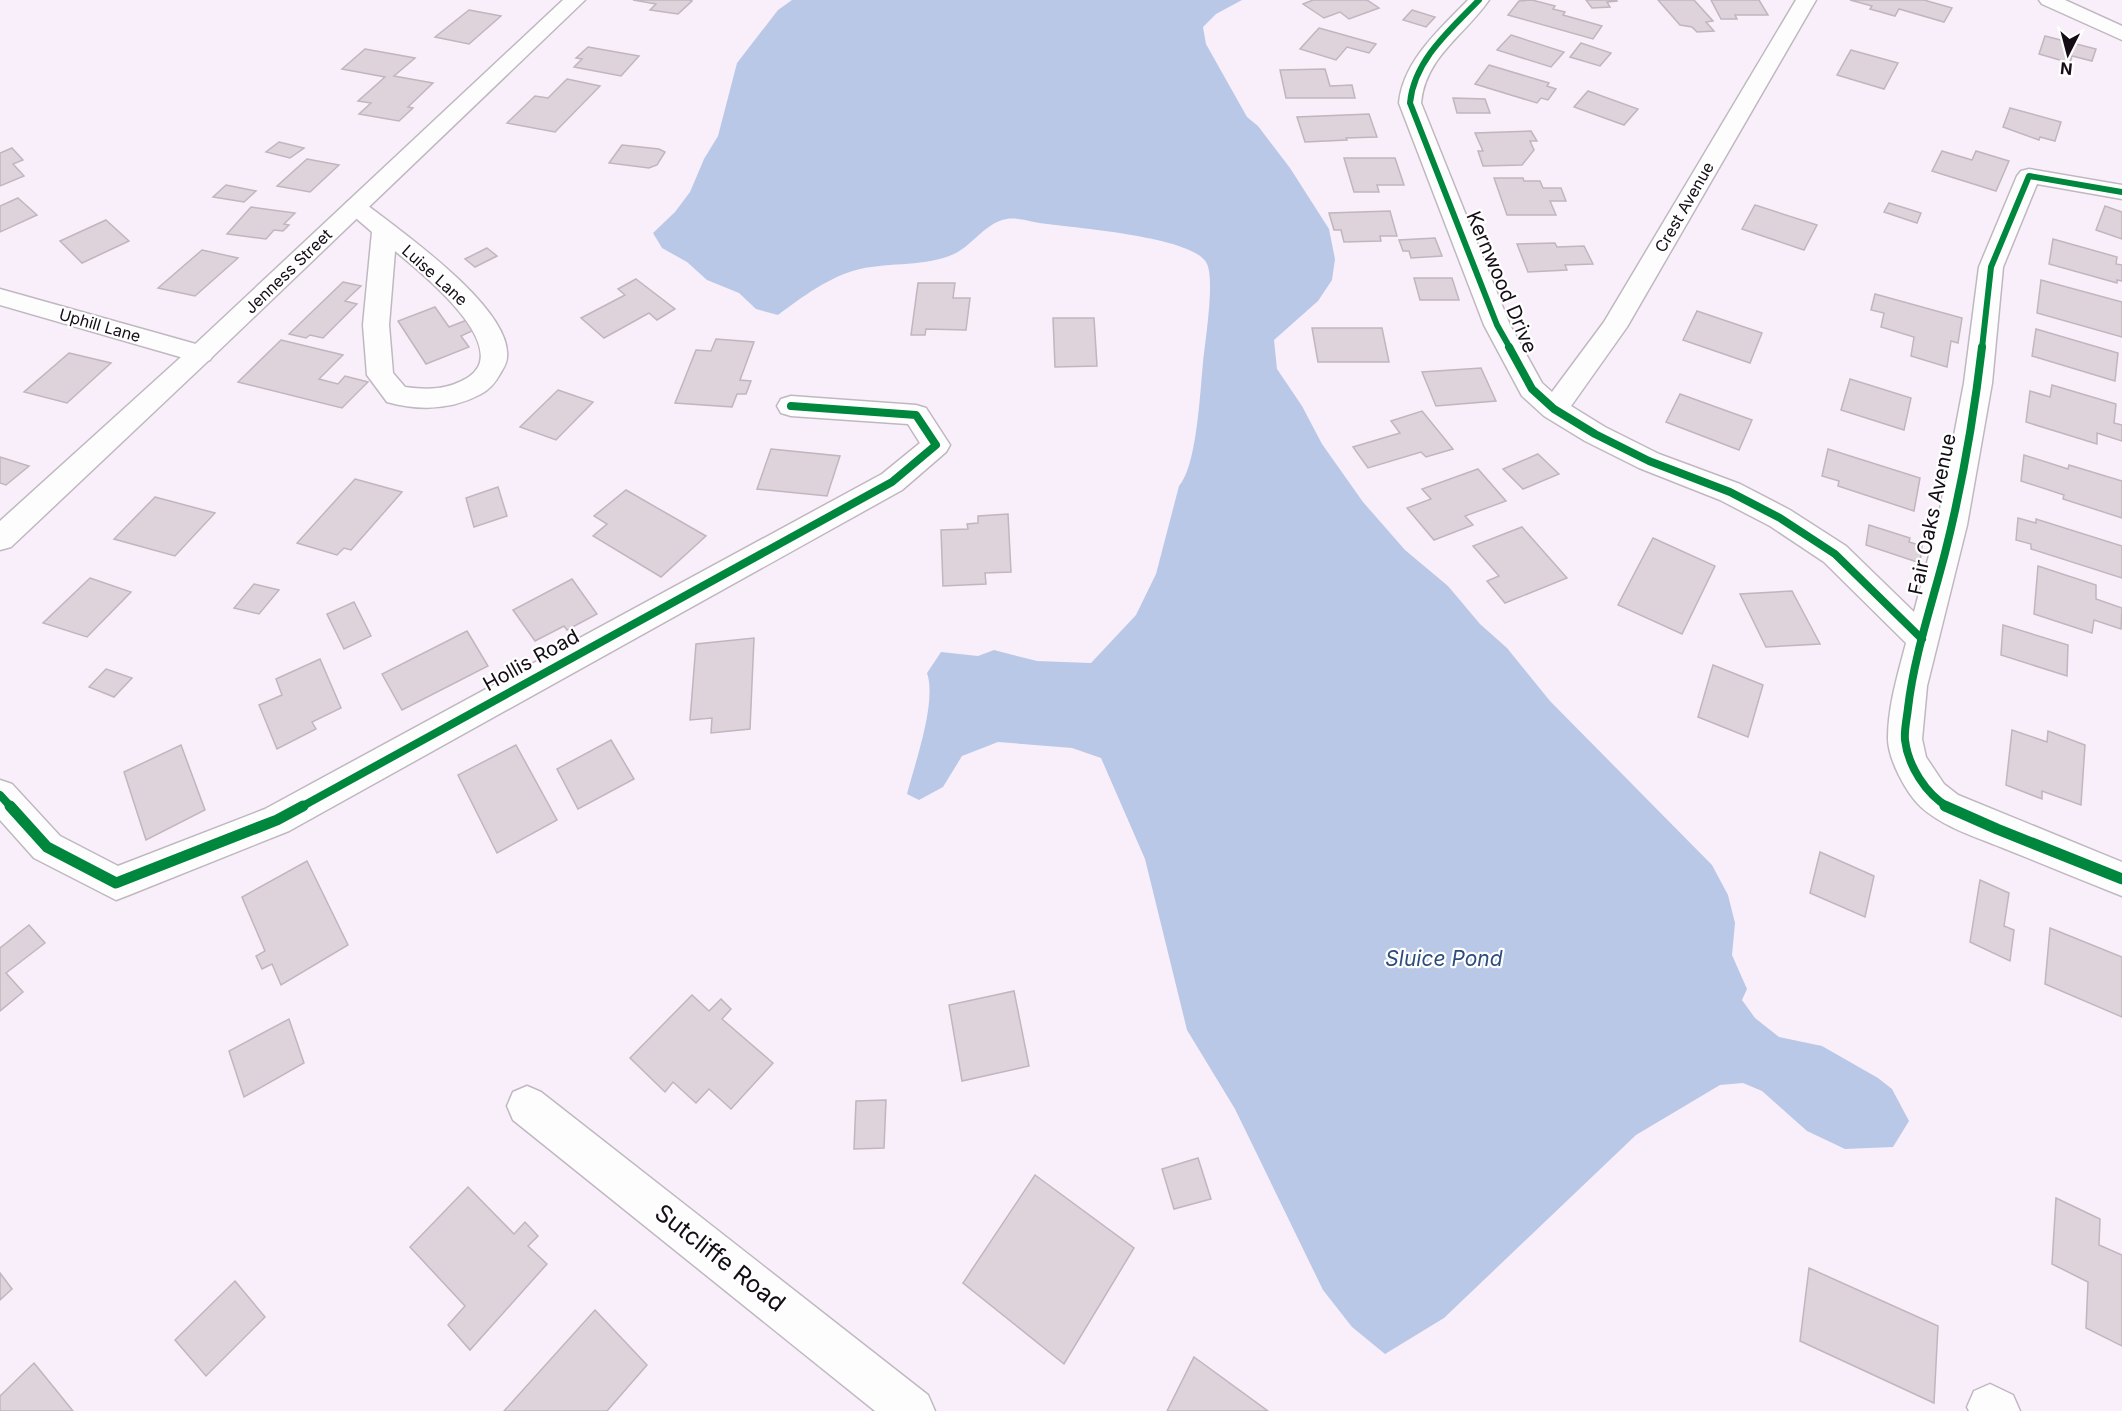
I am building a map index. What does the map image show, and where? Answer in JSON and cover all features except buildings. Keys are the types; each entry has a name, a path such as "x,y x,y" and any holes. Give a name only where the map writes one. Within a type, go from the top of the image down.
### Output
{"street":[{"name":"Jenness Street","path":"0,539 201,354 575,0"},
{"name":"Kernwood Drive","path":"1479,0 1439,42 1412,86 1410,104 1497,325 1532,389 1554,409 1595,434 1649,461 1730,492 1780,518 1835,554 1922,639"},
{"name":"Crest Avenue","path":"1554,409 1614,327 1806,0"},
{"path":"2049,0 2122,34"},
{"name":"Fair Oaks Avenue","path":"2122,192 2029,176 1991,267 1978,383 1952,525 1911,686 1905,740 1916,772 1932,795 1946,806 2122,879"},
{"name":"Luise Lane","path":"355,207 384,231 467,300 490,334 495,357 483,381 453,397 433,400 397,395 380,375 376,325 384,231"},
{"name":"Uphill Lane","path":"0,297 201,354"},
{"name":"Hollis Road","path":"0,795 47,847 116,884 277,820 892,482 936,445 916,415 791,406"},
{"name":"Sutcliffe Road","path":"527,1106 912,1411"}],"water":[{"name":"Sluice Pond","path":"792,0 1242,0 1216,14 1203,27 1206,44 1247,117 1258,126 1290,168 1329,229 1335,259 1332,280 1318,301 1274,340 1277,369 1302,406 1322,444 1363,502 1405,550 1448,586 1480,624 1507,648 1550,701 1712,865 1728,895 1735,923 1732,955 1747,989 1742,1000 1755,1018 1779,1037 1822,1046 1878,1078 1892,1089 1909,1121 1893,1147 1845,1149 1807,1131 1762,1091 1743,1083 1720,1085 1636,1135 1444,1318 1385,1354 1352,1327 1323,1290 1235,1109 1187,1030 1145,859 1101,758 1072,748 998,742 962,756 943,787 919,800 907,794 927,716 929,685 927,673 941,652 978,656 994,650 1037,661 1091,663 1136,615 1156,574 1179,486 1185,476 1194,446 1209,312 1210,284 1207,264 1198,255 1181,247 1134,235 1022,219 1007,219 993,224 961,250 943,258 849,272 807,294 778,315 756,309 739,293 707,280 687,262 662,248 653,233 675,212 690,192 704,159 718,136 737,63 778,10"}],"cycle path":[{"path":"1479,0 1447,34 1425,62 1416,76 1411,90 1410,103 1497,325 1532,389 1554,409 1595,434 1649,461 1730,492 1780,518 1835,554 1922,639"},
{"path":"2122,192 2029,176 1991,267 1978,383 1952,525 1911,686 1905,739 1910,759 1922,782 1932,795 1946,806 2122,879"},
{"path":"0,795 47,847 116,883 277,820 892,482 936,445 916,415 791,406"}]}
